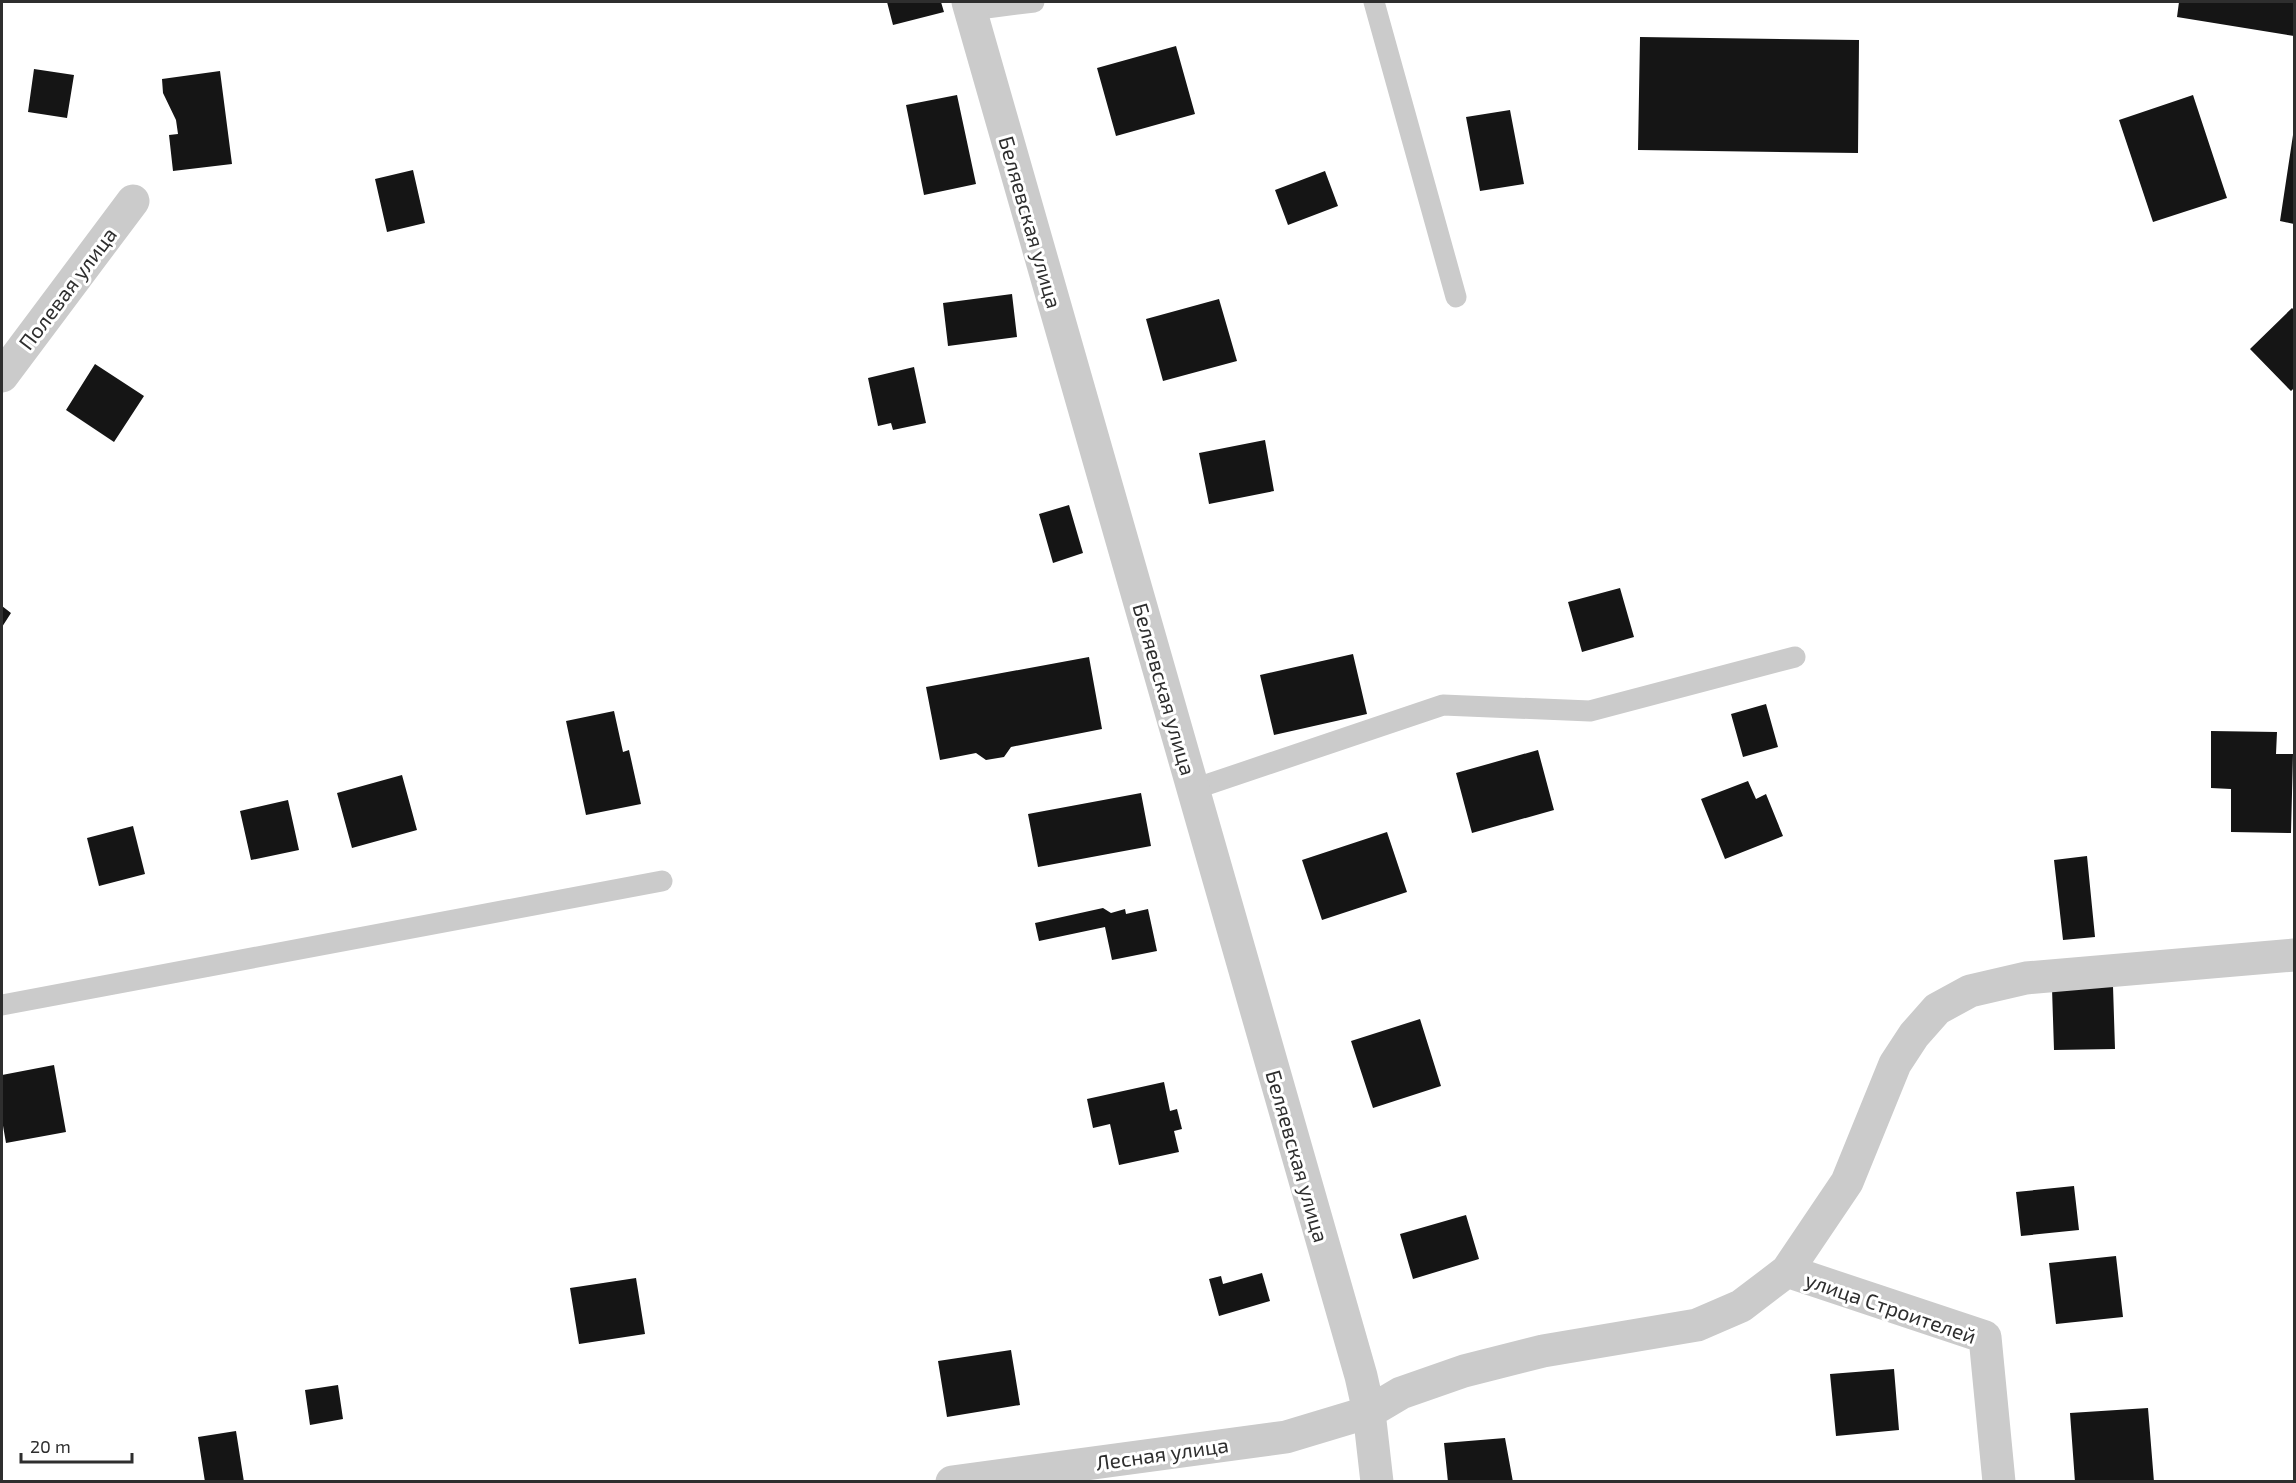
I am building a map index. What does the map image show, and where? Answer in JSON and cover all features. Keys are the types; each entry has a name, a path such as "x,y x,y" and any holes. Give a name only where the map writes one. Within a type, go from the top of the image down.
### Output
{"street":[{"name":"Беляевская улица","path":"970,6 1361,1376 1369,1412"},
{"name":"Полевая улица","path":"2,376 133,201"},
{"name":"улица Строителей","path":"2000,1482 1985,1337 1786,1271 1847,1182 1896,1064 1914,1035 1937,1009 1970,992 2025,978 2295,955"},
{"name":"Лесная улица","path":"952,1482 1286,1437 1369,1412 1401,1393 1464,1371 1543,1351 1696,1325 1741,1306 1786,1271"},
{"path":"1369,1412 1377,1482"}],"lane":[{"path":"970,6 1034,2"},
{"path":"1374,2 1456,297"},
{"path":"1194,789 1443,705 1590,711 1795,657"},
{"path":"2,1005 662,881"}],"building":[{"path":"887,2 941,2 944,12 893,25"},
{"path":"2179,2 2294,2 2294,36 2177,17"},
{"path":"1640,37 1859,40 1858,153 1638,150"},
{"path":"1176,46 1195,114 1116,136 1097,68"},
{"path":"34,69 74,75 67,118 28,112"},
{"path":"220,71 232,164 173,171 169,135 178,134 176,120 163,93 162,79"},
{"path":"957,95 976,184 924,195 906,105"},
{"path":"2193,95 2227,198 2153,222 2119,120"},
{"path":"1510,110 1524,184 1480,191 1466,117"},
{"path":"2294,135 2294,224 2280,221"},
{"path":"413,170 425,223 387,232 375,179"},
{"path":"1325,171 1338,206 1288,225 1275,190"},
{"path":"1012,294 1017,337 948,346 943,303"},
{"path":"1219,299 1237,361 1163,381 1146,319"},
{"path":"2292,308 2294,310 2294,388 2291,391 2250,349"},
{"path":"95,364 144,396 114,442 66,410"},
{"path":"914,367 926,423 893,430 891,423 878,426 868,378"},
{"path":"1265,440 1274,491 1209,504 1199,453"},
{"path":"1069,505 1083,553 1053,563 1039,514"},
{"path":"1620,588 1634,637 1582,652 1568,602"},
{"path":"2,606 11,613 2,627"},
{"path":"1353,654 1367,714 1274,735 1260,675"},
{"path":"1089,657 1102,729 1011,747 1004,757 986,760 976,753 940,760 926,687"},
{"path":"1766,704 1778,747 1743,757 1731,714"},
{"path":"614,711 623,752 629,750 641,804 586,815 566,721"},
{"path":"2211,731 2277,732 2276,754 2293,754 2291,833 2231,832 2231,789 2211,788"},
{"path":"1538,750 1554,810 1472,833 1456,773"},
{"path":"402,775 417,830 352,848 337,793"},
{"path":"1748,781 1756,799 1766,794 1783,836 1725,859 1701,799"},
{"path":"1141,793 1151,846 1038,867 1028,814"},
{"path":"288,800 299,850 251,860 240,811"},
{"path":"133,826 145,874 99,886 87,838"},
{"path":"1387,832 1407,892 1322,920 1302,860"},
{"path":"2087,856 2095,937 2063,940 2054,860"},
{"path":"1103,908 1111,913 1125,909 1126,914 1148,909 1157,951 1112,960 1105,927 1039,941 1035,923"},
{"path":"2113,986 2115,1049 2054,1050 2052,988"},
{"path":"1420,1019 1441,1086 1373,1108 1351,1041"},
{"path":"54,1065 66,1132 6,1143 2,1120 2,1075"},
{"path":"1164,1082 1170,1111 1177,1109 1182,1129 1174,1131 1179,1152 1119,1165 1110,1124 1093,1128 1087,1099"},
{"path":"2074,1186 2079,1230 2021,1236 2016,1192"},
{"path":"1466,1215 1479,1259 1413,1279 1400,1234"},
{"path":"2116,1256 2123,1317 2056,1324 2049,1263"},
{"path":"1262,1273 1270,1301 1219,1316 1209,1279 1221,1276 1223,1284"},
{"path":"636,1278 645,1334 579,1344 570,1288"},
{"path":"1011,1350 1020,1405 947,1417 938,1361"},
{"path":"1894,1369 1899,1430 1836,1436 1830,1374"},
{"path":"338,1385 343,1419 310,1425 305,1390"},
{"path":"2148,1408 2154,1482 2075,1482 2070,1413"},
{"path":"236,1431 244,1482 205,1482 198,1437"},
{"path":"1505,1438 1513,1482 1448,1482 1444,1443"}]}
